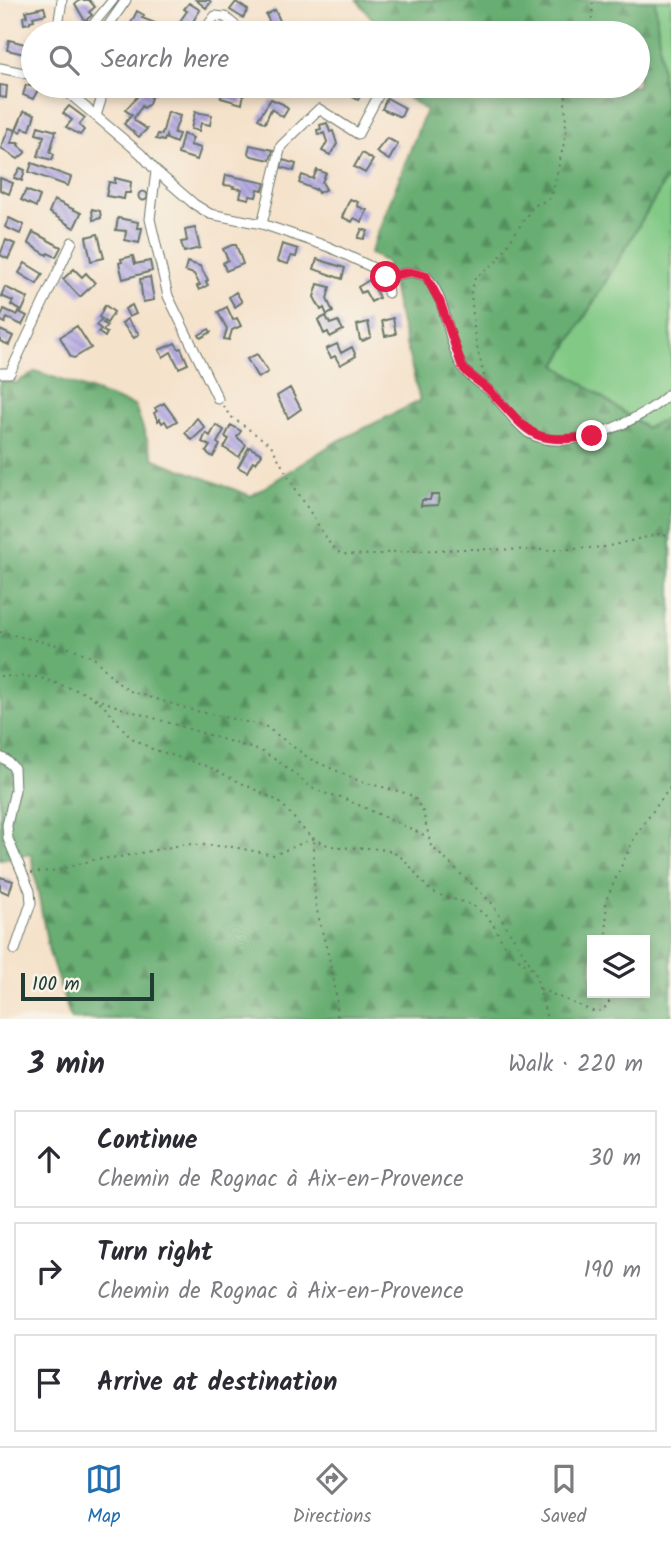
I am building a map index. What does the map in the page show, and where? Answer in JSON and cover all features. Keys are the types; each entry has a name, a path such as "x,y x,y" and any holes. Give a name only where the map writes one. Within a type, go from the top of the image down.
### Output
{"street":[{"path":"59,21 62,0"},
{"path":"96,21 113,0"},
{"path":"111,21 126,0"},
{"path":"211,21 215,16 229,21"},
{"path":"0,68 21,72"},
{"path":"74,98 141,154 194,204 209,214 262,224 328,247 380,271 386,277 388,293"},
{"path":"96,116 100,98"},
{"path":"262,224 281,146 319,109 358,134 377,98"},
{"path":"156,171 150,219 168,296 218,399"},
{"path":"0,373 10,373 72,242"},
{"path":"386,277 410,272 426,276 440,302 462,366 529,432 555,439 601,434 639,415 671,392"},
{"path":"0,757 14,768 15,790 7,825 8,839 30,891 31,903 15,950"}],"path":[{"path":"591,21 593,0"},
{"path":"486,387 475,338 471,293 475,278 497,261 533,206 548,200 552,195 565,134 565,98"},
{"path":"218,399 230,416 271,445 330,544 341,554 375,555 462,549 555,550 605,547 659,534 671,537"},
{"path":"0,632 74,649 94,658 118,683 130,691 192,710 265,726 310,759 362,782 414,797 420,804 430,846 491,902 535,972 547,1019"},
{"path":"0,676 38,677 121,708 261,751 312,788 341,797 427,837"},
{"path":"88,694 102,704 130,737 152,749 209,767 278,801 322,843 351,848 376,848 403,859 428,888 438,895 474,906 494,923 502,943 535,972"},
{"path":"607,935 606,901 635,836 671,786"},
{"path":"23,873 58,870 96,859 186,844 233,847 274,855 314,838"},
{"path":"314,838 318,917 331,958 338,1002 337,1019"},
{"path":"539,989 592,1011 601,1011 609,1004 609,998"}],"green space":[{"path":"357,0 655,0 671,171 556,365 646,428 671,416 671,1019 71,1019 49,952 31,854 0,859 0,381 16,383 36,371 135,406 154,459 251,496 334,443 420,401 386,262 370,253 426,110 408,98 650,98 650,21 374,21"},
{"path":"655,0 671,0 671,171"},
{"path":"671,171 671,416 647,428 556,366"}],"building":[{"path":"80,0 89,0 95,7 89,12 92,15 85,21 75,4"},
{"path":"196,0 209,0 211,2 206,8"},
{"path":"236,2 248,10 243,18 230,10"},
{"path":"189,3 200,10 193,21 180,21 187,11 184,9"},
{"path":"44,7 46,14 33,17 34,20 24,21 23,17 27,16 26,11"},
{"path":"275,10 280,21 269,21 266,15"},
{"path":"137,11 144,15 142,18 150,21 132,21"},
{"path":"9,40 21,43 21,53 7,50"},
{"path":"0,85 7,86 6,98 0,97"},
{"path":"136,98 151,98 149,104 144,108 142,106 134,118 147,129 139,137 124,124 132,115 125,110"},
{"path":"221,98 243,98 242,104"},
{"path":"387,98 405,108 401,117 382,109"},
{"path":"271,99 288,109 283,117 271,109 265,123 258,119"},
{"path":"69,106 85,118 79,125 84,130 80,135 66,127 72,120 63,113"},
{"path":"24,111 35,114 30,130 23,128 21,132 16,130"},
{"path":"168,112 180,116 174,133 179,134 176,143 166,136 164,141 156,139 158,134 162,135"},
{"path":"195,112 212,115 210,125 201,123 199,131 191,129"},
{"path":"327,123 337,144 330,155 322,151 327,142 324,133 318,135 317,130 321,129 320,125"},
{"path":"38,126 56,131 50,152 54,154 52,160 38,156 44,136 36,134"},
{"path":"9,128 16,130 11,143 19,143 26,152 18,159 1,148"},
{"path":"183,134 193,138 190,145 201,148 197,160 178,154"},
{"path":"387,138 398,144 389,160 376,152"},
{"path":"250,145 273,150 270,160 248,153"},
{"path":"362,153 373,160 365,173 354,167"},
{"path":"283,160 296,164 294,171 281,167"},
{"path":"32,163 71,177 68,186 29,172"},
{"path":"20,168 25,170 22,181 14,178"},
{"path":"317,170 326,173 322,182 326,189 318,193 316,188 299,183 302,175 313,179"},
{"path":"226,175 265,183 263,190 258,189 256,197 240,197 242,189 224,185"},
{"path":"0,178 13,183 9,194 0,190"},
{"path":"115,178 131,182 130,193 125,193 124,199 106,196 109,182 115,183"},
{"path":"26,190 40,196 36,207 21,200"},
{"path":"143,191 148,196 143,201 138,196"},
{"path":"350,199 367,210 362,222 354,218 352,222 342,217"},
{"path":"54,200 81,213 74,228 49,212"},
{"path":"92,209 100,211 101,218 93,220"},
{"path":"9,218 24,225 20,234 5,227"},
{"path":"118,218 138,222 137,228 142,228 139,243 125,240 126,231 116,230"},
{"path":"195,228 200,248 184,252 181,242 187,241 185,230"},
{"path":"362,229 368,231 364,239 358,238"},
{"path":"33,232 61,247 56,257 48,253 47,255 28,243"},
{"path":"98,234 104,258 91,261 86,237"},
{"path":"6,240 15,244 8,259 0,255"},
{"path":"282,244 298,249 296,257 291,256 288,264 277,261"},
{"path":"236,245 243,264 226,271 223,263 228,260 223,249"},
{"path":"133,256 135,264 150,261 152,271 123,279 119,263 122,262 121,259"},
{"path":"317,259 345,268 342,279 314,269"},
{"path":"187,262 200,266 208,285 199,290 197,286 200,285 194,274 185,271"},
{"path":"25,263 43,274 37,284 19,273"},
{"path":"74,269 82,277 86,273 95,283 80,297 63,279"},
{"path":"150,277 154,300 143,302 140,279"},
{"path":"371,279 379,298 371,302 365,291 361,293 358,287"},
{"path":"318,284 330,287 327,299 333,312 327,315 314,297"},
{"path":"5,287 28,298 22,311 11,305 13,301 1,296"},
{"path":"236,292 242,302 235,307 229,297"},
{"path":"105,305 114,312 107,323 103,323 107,326 103,331 107,333 105,337 98,332 101,329 96,325 102,319 99,317"},
{"path":"132,305 136,314 129,317 125,309"},
{"path":"227,307 233,320 237,318 241,326 232,330 229,340 224,339 227,329 218,312"},
{"path":"4,309 27,316 22,325 7,318 5,323 0,320"},
{"path":"326,316 330,324 338,321 343,330 330,337 328,332 324,334 318,320"},
{"path":"393,318 396,334 385,336 382,321"},
{"path":"127,319 139,334 134,338 122,323"},
{"path":"368,322 371,337 360,340 357,325"},
{"path":"77,326 91,348 74,358 60,337"},
{"path":"209,329 211,332 201,338 199,335"},
{"path":"0,330 13,336 9,345 0,341"},
{"path":"175,343 181,348 188,364 179,368 171,352 163,357 159,350"},
{"path":"337,344 341,353 352,347 356,356 340,365 335,356 331,358 326,349"},
{"path":"257,354 268,372 258,378 247,359"},
{"path":"290,388 301,409 288,418 277,396"},
{"path":"164,403 177,421 168,426 165,421 158,421 154,413 157,411 155,408"},
{"path":"197,418 205,428 192,440 185,433"},
{"path":"216,425 224,430 213,457 206,452 210,446 202,442 206,433 210,436"},
{"path":"231,425 241,431 237,437 246,445 239,457 224,448 229,439 225,437"},
{"path":"249,447 262,454 256,463 253,461 247,472 238,467"},
{"path":"431,495 439,495 438,505 421,506 422,500 430,500"},
{"path":"0,877 13,881 9,894 0,890"}],"route":[{"path":"386,277 410,272 426,276 440,302 462,366 491,392 523,428 535,436 555,439 592,436"}]}
